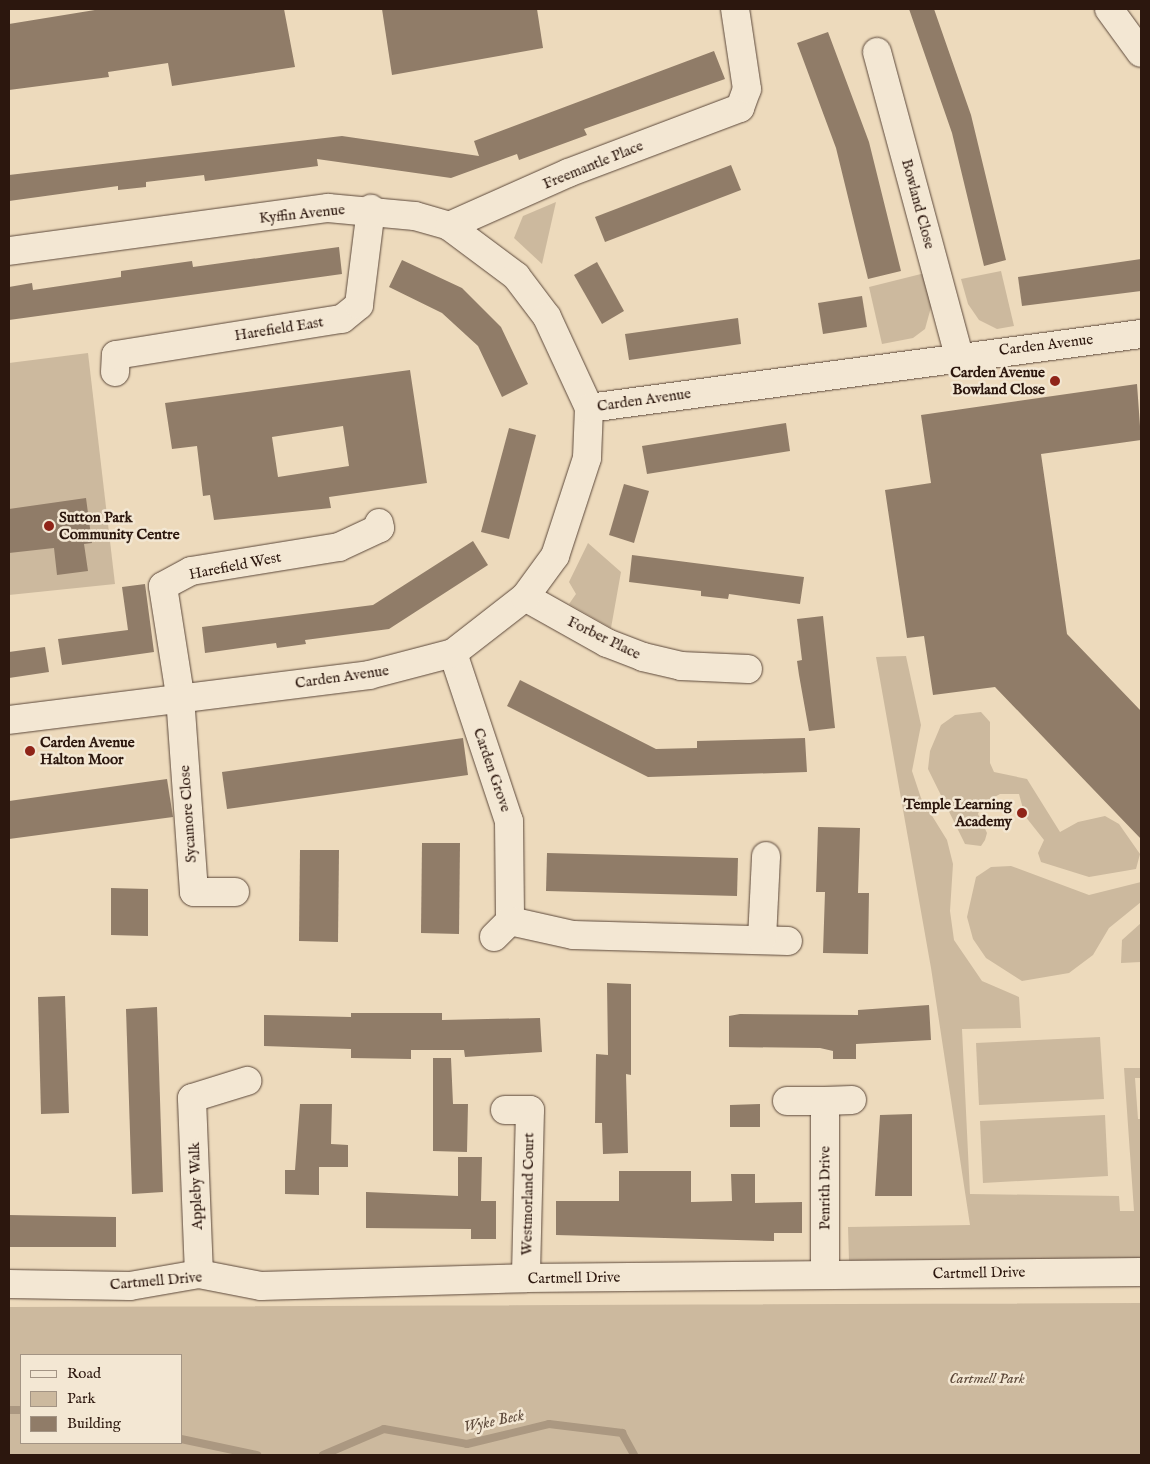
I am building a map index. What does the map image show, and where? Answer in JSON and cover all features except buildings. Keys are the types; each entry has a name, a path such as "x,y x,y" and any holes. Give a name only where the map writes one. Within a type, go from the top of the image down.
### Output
{"street":[{"name":"Freemantle Place","path":"449,226 568,174 740,108 748,89 735,9"},
{"path":"1109,9 1141,53"},
{"name":"Bowland Close","path":"877,52 959,356"},
{"name":"Kyffin Avenue","path":"9,251 328,208 371,209 449,226 516,276 547,318 589,408"},
{"name":"Harefield East","path":"115,372 116,354 342,319 359,305 371,209"},
{"name":"Carden Avenue","path":"9,720 180,695 369,675 453,653 525,596 555,556 572,511 587,458 589,408 959,356 1141,334"},
{"name":"Harefield West","path":"180,695 163,586 191,571 339,547 380,528 379,523"},
{"name":"Forber Place","path":"525,596 607,643 643,657 681,666 748,669"},
{"name":"Carden Grove","path":"453,653 509,821 502,929 572,935 788,940"},
{"name":"Sycamore Close","path":"180,695 194,892 235,892"},
{"path":"762,939 766,856"},
{"name":"Appleby Walk","path":"199,1274 192,1092 247,1081"},
{"path":"787,1101 852,1100"},
{"name":"Penrith Drive","path":"825,1101 825,1274"},
{"name":"Westmorland Court","path":"526,1278 528,1110"},
{"name":"Cartmell Drive","path":"9,1284 130,1286 199,1274 261,1286 526,1278 1141,1272"}],"green space":[{"path":"556,202 542,264 514,238 523,216"},
{"path":"1001,271 1014,326 997,329 979,320 968,304 961,279"},
{"path":"925,273 933,300 925,329 913,338 882,344 869,287"},
{"path":"88,353 115,584 9,595 9,363"},
{"path":"588,543 621,572 611,628 569,604 576,594 569,582"},
{"path":"906,656 921,725 912,771 921,798 947,840 953,864 950,911 954,940 982,981 1019,997 1021,1028 962,1029 970,1194 1119,1196 1120,1211 1134,1211 1124,1068 1141,1068 1141,1078 1135,1078 1138,1119 1141,1119 1141,1260 976,1267 849,1261 848,1227 970,1225 931,968 876,657"},
{"path":"981,712 990,722 990,763 994,772 1027,779 1060,832 1078,822 1105,816 1119,824 1140,854 1136,869 1089,877 1041,862 1038,853 1044,840 1025,816 1019,794 1000,794 982,804 978,814 987,833 985,840 981,846 965,844 928,769 930,751 941,725 955,715"},
{"path":"1011,866 1089,895 1141,882 1141,902 1109,928 1093,955 1069,973 1022,981 986,958 973,939 967,917 976,877 991,867"},
{"path":"1141,923 1141,962 1121,963 1122,940"},
{"path":"1100,1037 1104,1099 979,1105 976,1043"},
{"path":"1105,1115 1108,1176 983,1183 980,1121"},
{"name":"Cartmell Park","path":"1141,1303 1141,1455 9,1455 9,1307"}],"waterway":[{"name":"Wyke Beck","path":"9,1410 20,1410"},
{"name":"Wyke Beck","path":"323,1455 384,1429 467,1444 549,1424 622,1433 634,1455"},
{"name":"Wyke Beck","path":"182,1439 257,1455"}],"place":[{"name":"Carden Avenue Bowland Close","path":"1055,381"},
{"name":"Sutton Park Community Centre","path":"49,526"},
{"name":"Carden Avenue Halton Moor","path":"30,751"},
{"name":"Temple Learning Academy","path":"1022,813"}]}
